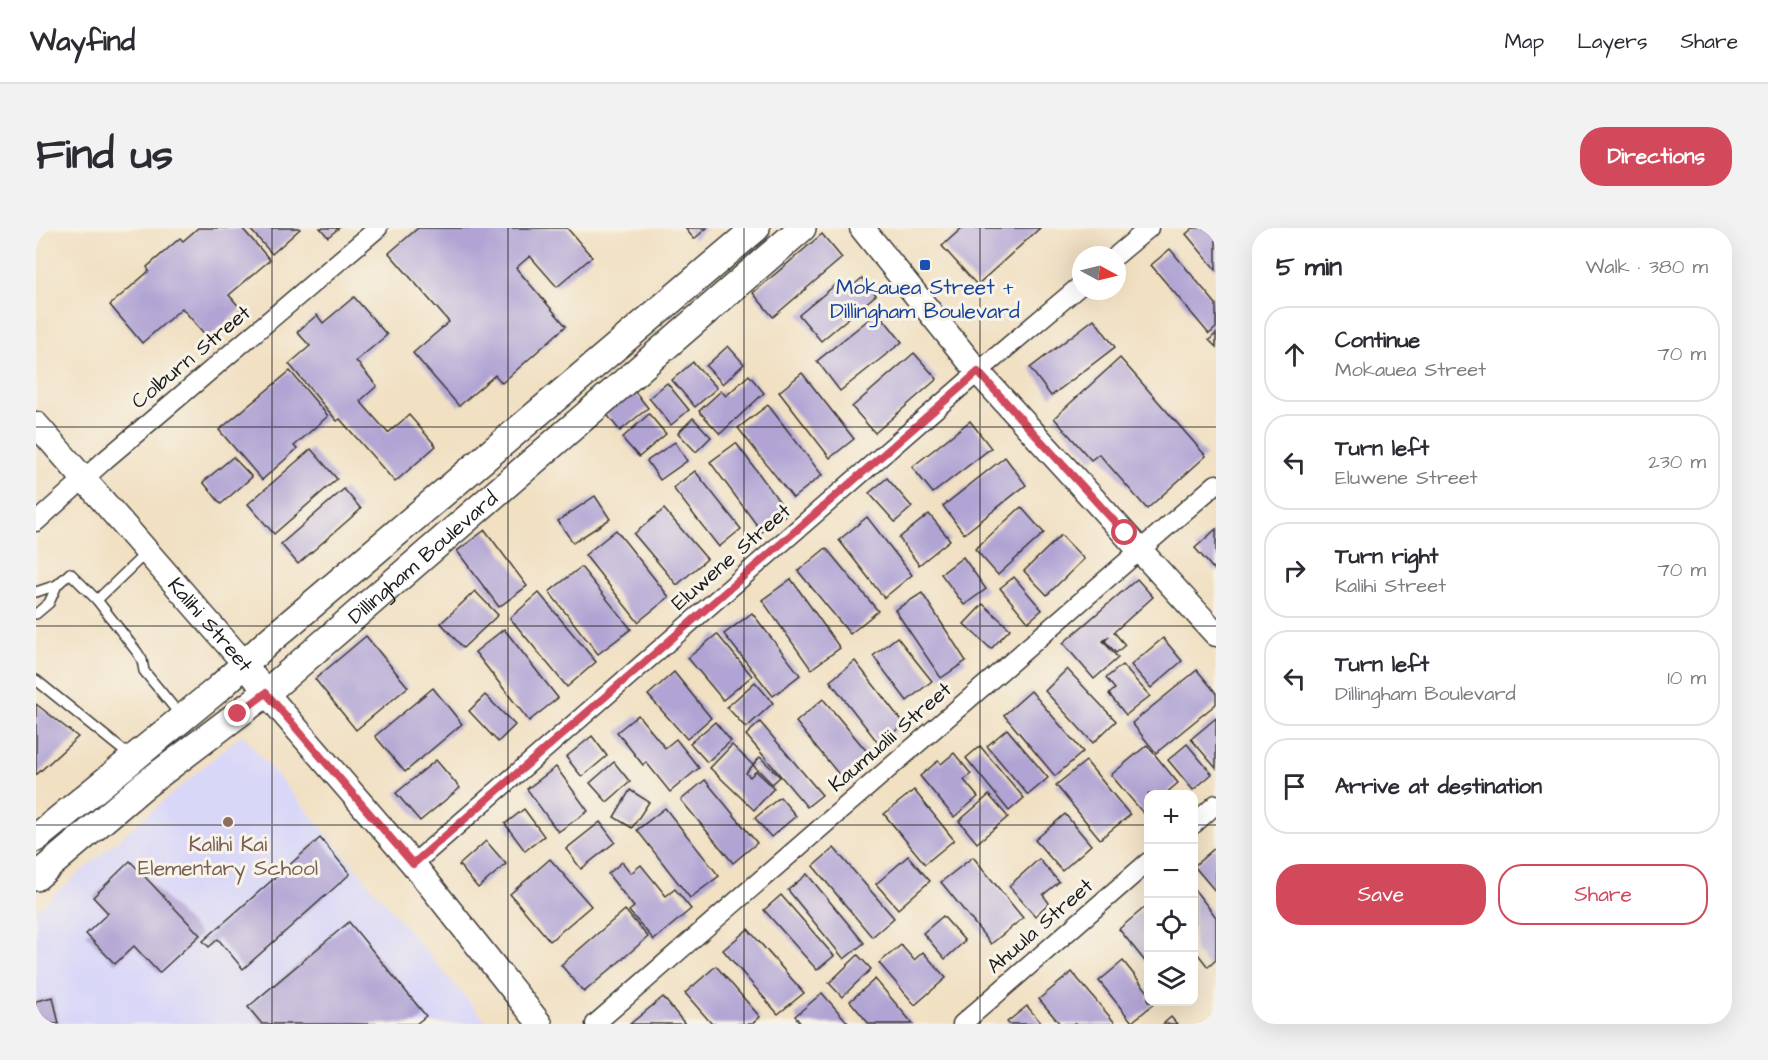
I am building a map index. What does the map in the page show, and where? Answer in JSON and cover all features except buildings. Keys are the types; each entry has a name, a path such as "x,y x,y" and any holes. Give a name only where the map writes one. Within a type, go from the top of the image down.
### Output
{"main road":[{"name":"Dillingham Boulevard","path":"36,838 132,757 183,718 244,663 756,228"},
{"name":"Dillingham Boulevard","path":"36,877 142,787 266,693 802,228"},
{"path":"862,228 978,372 1216,634"},
{"name":"Kalihi Street","path":"36,424 244,663 266,693 413,864 540,1024"}],"street":[{"name":"Colburn Street","path":"36,522 83,479 378,228"},
{"path":"1126,247 1149,228"},
{"name":"Eluwene Street","path":"413,864 1072,293"},
{"name":"Kaumualii Street","path":"595,1024 1216,484"},
{"path":"1198,820 1216,804"},
{"name":"Ahuula Street","path":"962,1024 1144,866"}],"lane":[{"path":"97,600 147,552"},
{"path":"36,614 49,603 57,585 70,573 97,600 137,652 142,660 144,671 183,718"},
{"path":"36,592 57,585"},
{"path":"36,680 132,757"}],"shaded area":[{"name":"Kalihi Kai Elementary School","path":"242,734 488,1024 36,1024 36,910"}],"place":[{"name":"Mokauea Street + Dillingham Boulevard","path":"925,265"},
{"name":"Kalihi Kai Elementary School","path":"228,822"}],"route":[{"path":"238,714 266,693 413,864 978,372 1125,533"}]}
